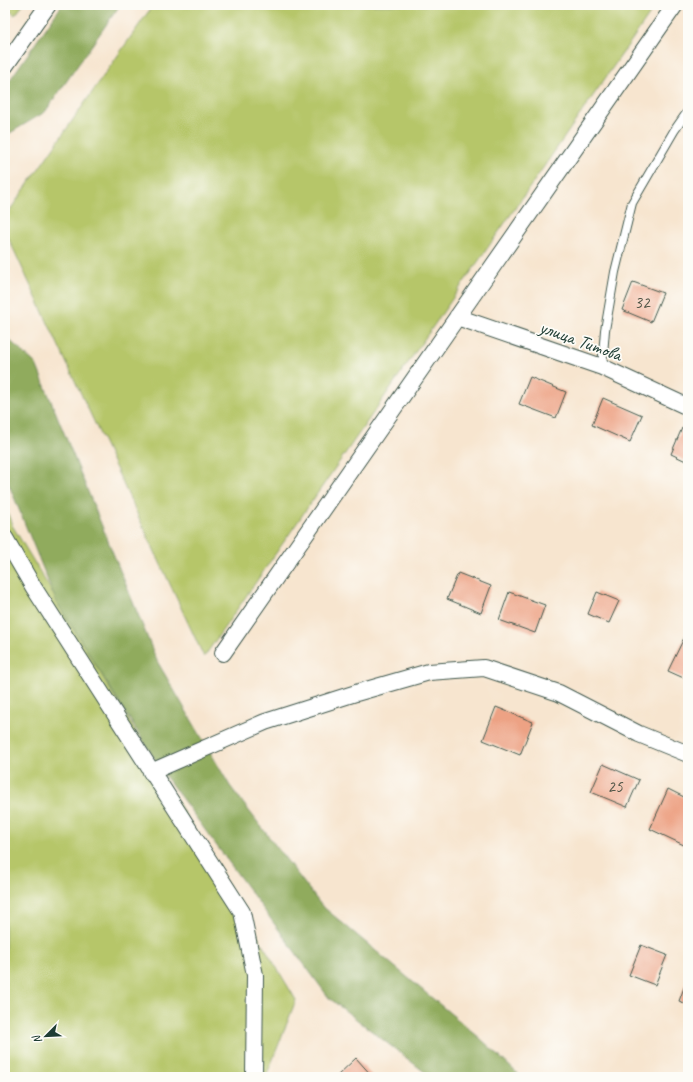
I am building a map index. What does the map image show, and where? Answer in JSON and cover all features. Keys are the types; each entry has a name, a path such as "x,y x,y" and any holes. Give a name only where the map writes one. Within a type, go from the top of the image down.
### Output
{"street":[{"path":"5,66 48,5"},
{"path":"223,653 675,5"},
{"name":"улица Титова","path":"457,317 602,367 688,407"},
{"path":"5,538 38,594 242,912 254,974 254,1077"},
{"path":"151,772 265,722 356,693 429,672 484,668 559,693 639,734 688,754"}],"lane":[{"path":"602,367 605,330 615,272 632,203 674,131 688,111"}],"green space":[{"path":"5,5 23,5 15,15 5,7"},
{"path":"62,5 120,5 45,112 5,136 5,87"},
{"path":"153,5 656,5 204,657 5,231 5,217"},
{"path":"5,336 36,364 157,661 230,786 321,905 481,1039 521,1077 431,1077 329,998 166,777 57,603 5,475"},
{"path":"5,506 12,525 296,1000 266,1077 5,1077"}],"building":[{"path":"633,282 663,293 651,322 622,310"},
{"path":"530,377 566,392 556,418 519,404"},
{"path":"603,398 642,415 630,442 592,425"},
{"path":"682,428 688,430 688,462 671,454"},
{"path":"458,573 491,586 481,613 447,599"},
{"path":"509,592 545,605 535,633 499,620"},
{"path":"597,592 619,601 609,623 588,614"},
{"path":"685,636 688,638 688,680 668,671"},
{"path":"496,707 533,722 520,755 483,740"},
{"path":"603,764 639,780 627,807 591,792"},
{"path":"668,789 688,799 686,807 688,808 688,847 650,829"},
{"path":"641,945 667,955 655,985 629,975"},
{"path":"688,977 688,1005 679,1001"},
{"path":"356,1058 373,1077 336,1077"}]}
